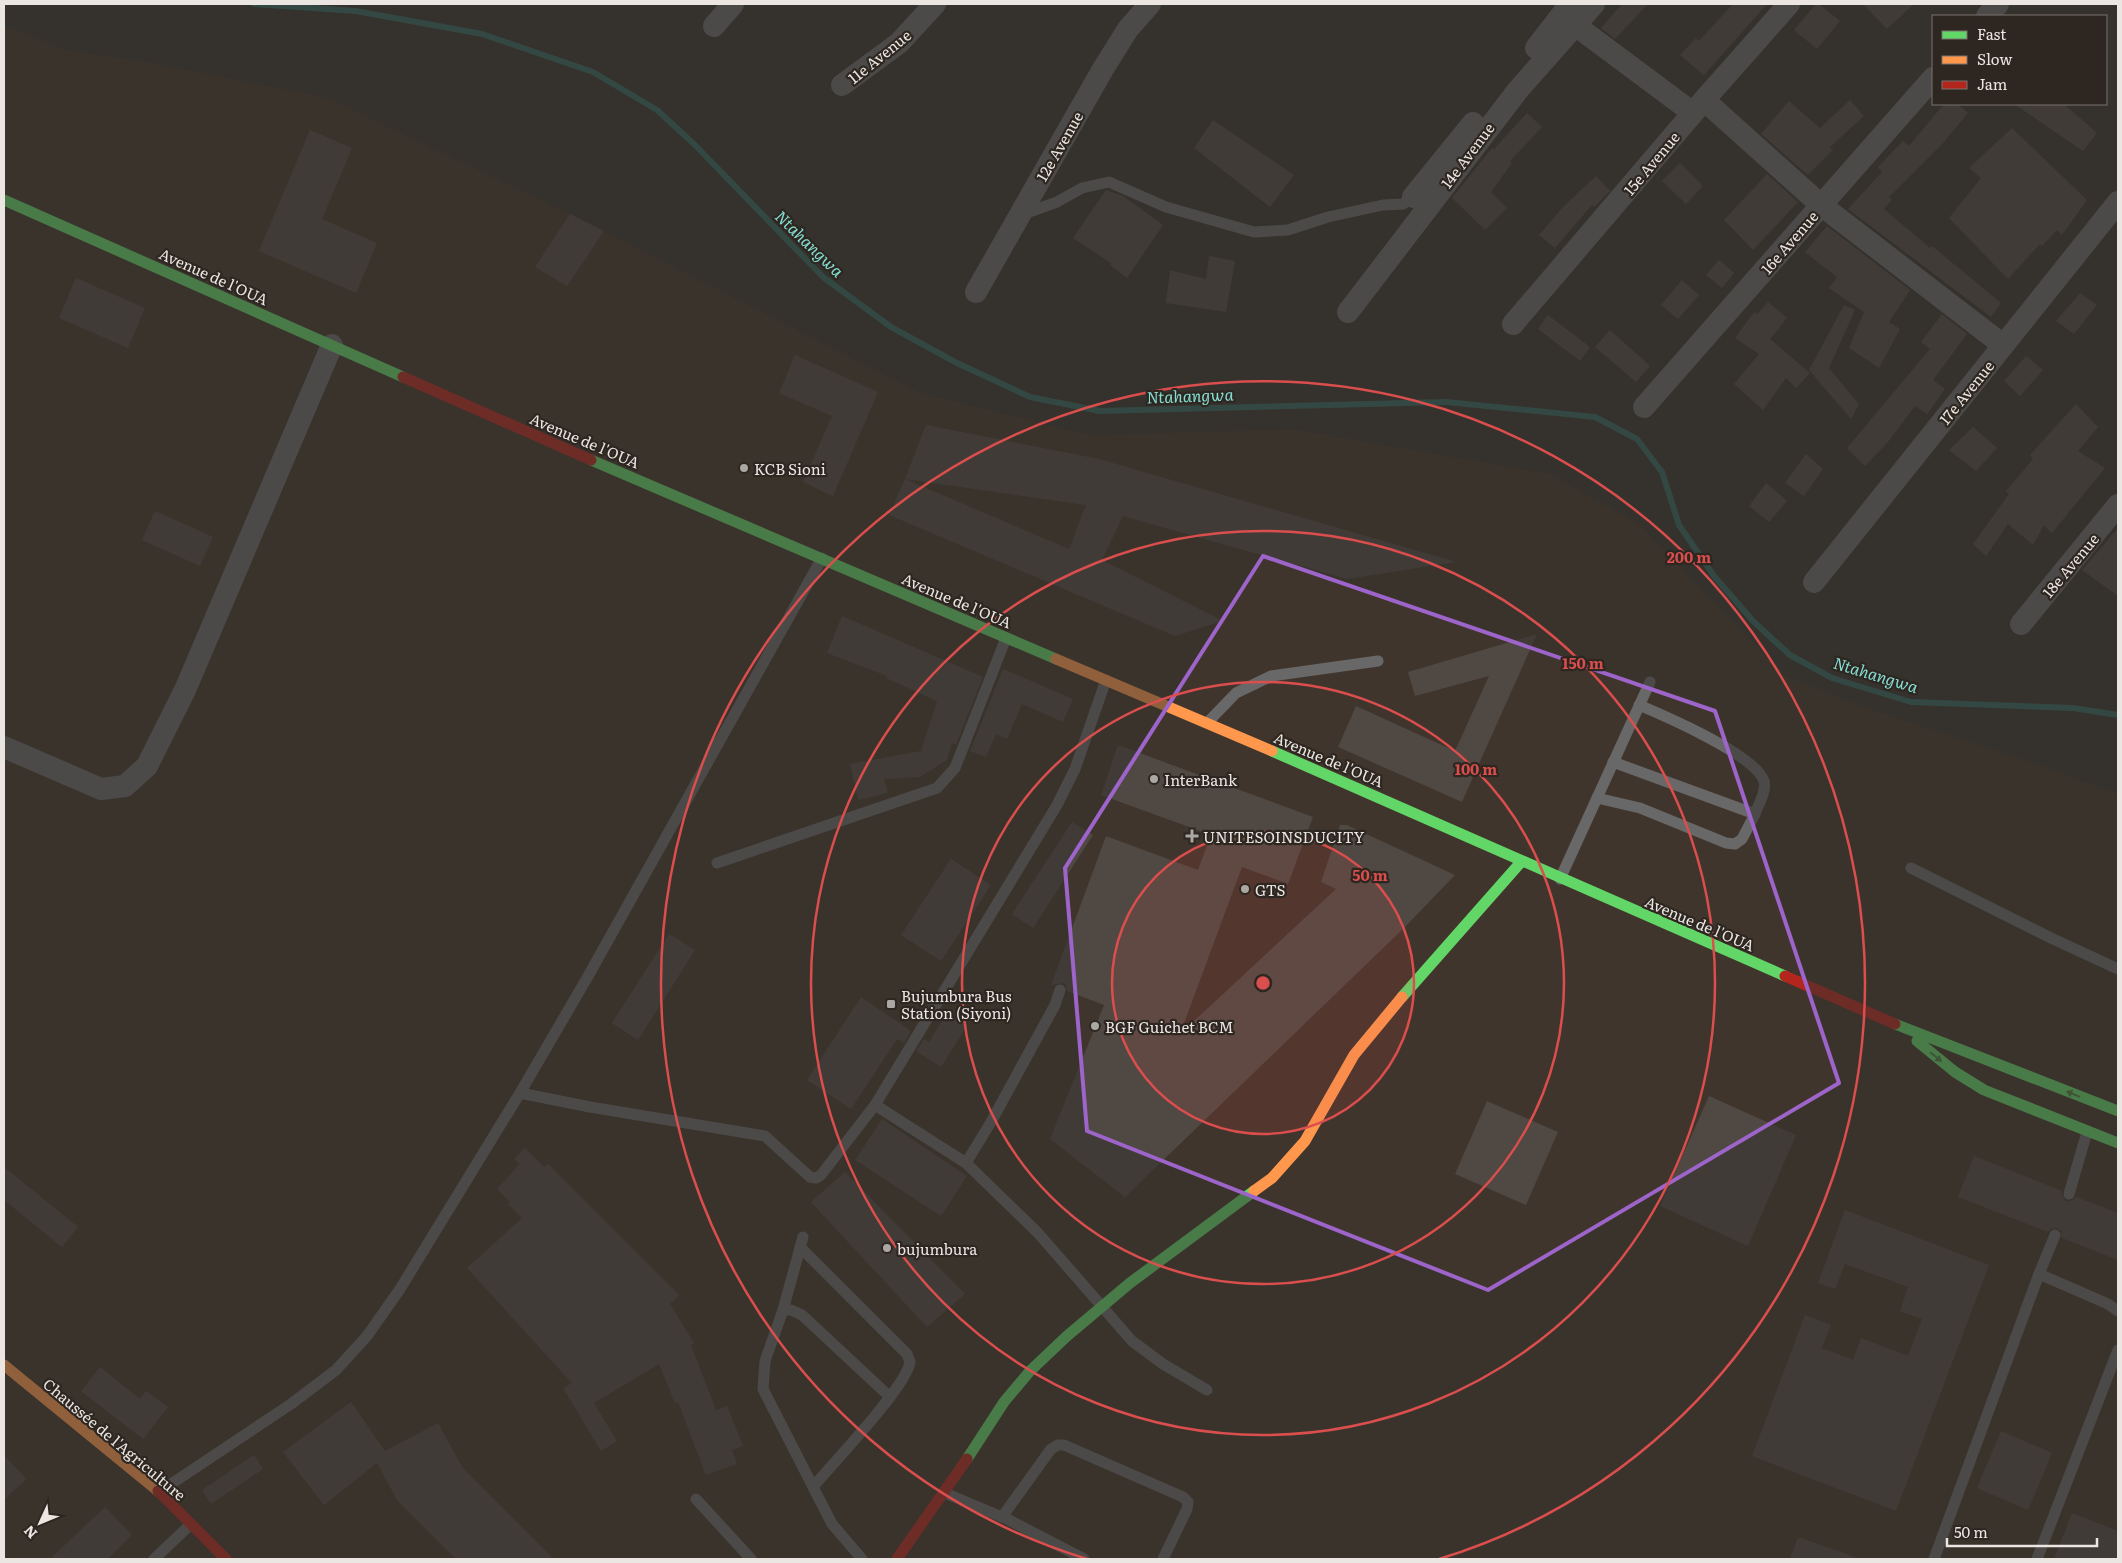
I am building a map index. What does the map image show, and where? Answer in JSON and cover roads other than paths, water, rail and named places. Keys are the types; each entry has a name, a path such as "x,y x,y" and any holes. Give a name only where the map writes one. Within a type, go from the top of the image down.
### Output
{"main road":[{"name":"Avenue de l'OUA","path":"4,200 529,433 1405,808 1560,879 2092,1110 2118,1111"},
{"path":"897,1559 945,1493 1004,1402 1030,1371 1067,1336 1130,1283 1272,1178 1305,1141 1354,1055 1391,1008 1522,861"},
{"name":"Avenue de l'OUA","path":"1899,1026 1956,1072 1984,1090 2118,1143"},
{"path":"2087,1132 2092,1110"},
{"name":"Chaussée de l'Agriculture","path":"4,1365 159,1492 226,1559"}],"street":[{"path":"714,26 733,4"},
{"name":"11e Avenue","path":"842,85 899,43 935,4"},
{"name":"12e Avenue","path":"976,292 1103,69 1128,29 1150,4"},
{"name":"14e Avenue","path":"1348,312 1518,90 1573,14 1594,4"},
{"name":"15e Avenue","path":"1513,324 1789,4"},
{"path":"1988,15 1998,4"},
{"path":"1413,197 1573,14 1699,107 1821,205 2003,345"},
{"name":"16e Avenue","path":"1644,407 1932,79"},
{"name":"17e Avenue","path":"1814,582 2118,202"},
{"path":"4,747 101,790 125,786 147,766 186,690 332,345"},
{"name":"18e Avenue","path":"2021,624 2118,505"}],"lane":[{"path":"1020,216 1057,202 1082,188 1109,182 1166,207 1254,232 1288,230 1328,217 1383,205 1402,204 1413,197"},
{"path":"159,1492 291,1404 336,1370 367,1336 400,1289 520,1093 822,558"},
{"path":"717,863 937,788 955,768 1006,638"},
{"path":"1207,723 1236,693 1271,676 1378,661"},
{"path":"520,1093 590,1107 758,1134 765,1136 810,1176 816,1178 821,1175 875,1105 1058,804 1076,768 1106,680"},
{"path":"1560,879 1650,682"},
{"path":"1597,798 1640,808 1726,843 1735,844 1742,839 1755,814 1764,792 1764,782 1759,772 1739,757 1683,724 1639,705"},
{"path":"1613,762 1755,814"},
{"path":"1911,868 2051,938 2118,969"},
{"path":"966,1163 991,1122 1055,1005 1060,990"},
{"path":"875,1105 966,1163 1038,1233 1132,1341 1163,1364 1207,1390"},
{"path":"2069,1194 2087,1132"},
{"path":"1934,1559 2055,1235"},
{"path":"814,1486 890,1397 909,1368 910,1362 907,1354 801,1242 783,1310 765,1361 763,1388 832,1524 862,1559"},
{"path":"2039,1274 2108,1304 2118,1311"},
{"path":"783,1310 790,1310 802,1315 890,1397"},
{"path":"2037,1559 2118,1350"},
{"path":"1002,1518 1051,1449 1058,1445 1064,1445 1184,1497 1188,1502 1187,1509 1163,1559"},
{"path":"945,1493 1002,1518 1084,1559"},
{"path":"696,1499 751,1559"},
{"path":"154,1559 191,1524"}],"waterway":[{"name":"Ntahangwa","path":"254,4 356,11 482,34 593,72 657,110 695,145 823,277 891,327 957,363 1030,397 1100,411 1446,402 1595,417 1637,439 1662,472 1679,525 1714,576 1753,621 1790,655 1832,678 1911,702 2073,708 2118,715"}],"place":[{"name":"KCB Sioni","path":"744,468"},
{"name":"InterBank","path":"1154,779"},
{"name":"UNITESOINSDUCITY","path":"1192,836"},
{"name":"GTS","path":"1245,889"},
{"name":"Bujumbura Bus Station (Siyoni)","path":"891,1004"},
{"name":"BGF Guichet BCM","path":"1095,1026"},
{"name":"bujumbura","path":"887,1248"}]}
